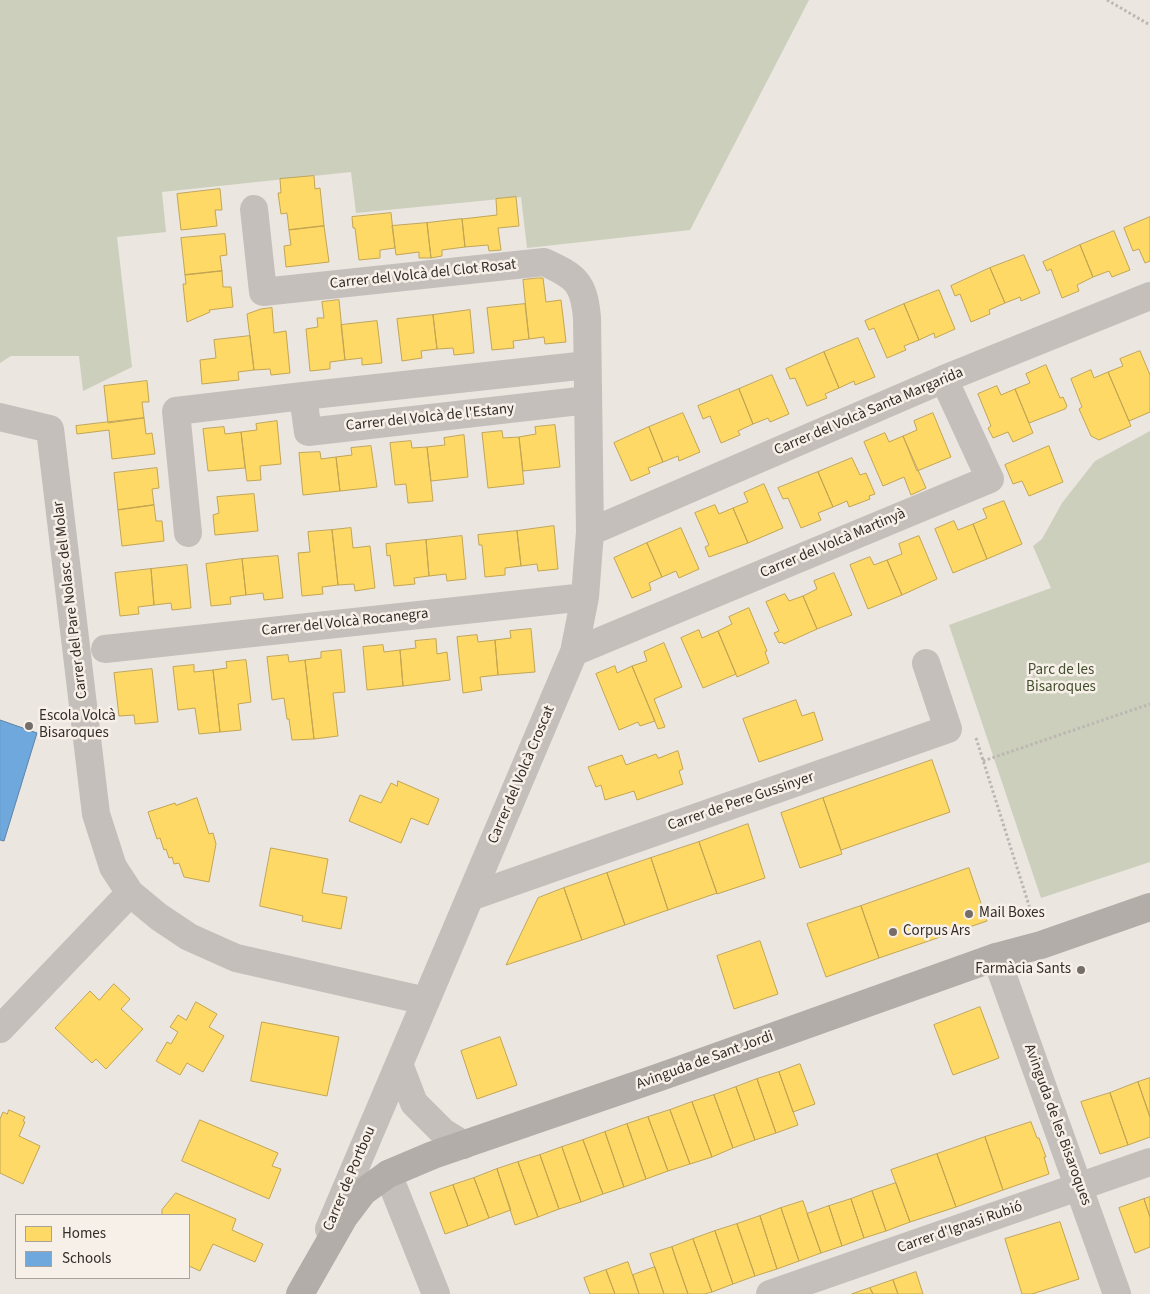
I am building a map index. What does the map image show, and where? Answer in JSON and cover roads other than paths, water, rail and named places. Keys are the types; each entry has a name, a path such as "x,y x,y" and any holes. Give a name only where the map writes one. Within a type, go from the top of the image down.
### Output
{"main road":[{"name":"Avinguda de Sant Jordi","path":"304,1287 349,1210 363,1192 388,1174 433,1155 669,1074 996,957 1041,945 1150,907"}],"street":[{"name":"Carrer del Volcà del Clot Rosat","path":"254,209 263,292 544,262 564,270 578,283 585,298 587,365"},
{"name":"Carrer del Volcà Santa Margarida","path":"590,532 944,379 1150,296"},
{"path":"188,533 176,411 587,365"},
{"name":"Carrer del Volcà Croscat","path":"399,1064 574,652 585,597 590,532 587,365"},
{"name":"Carrer del Volcà Martinyà","path":"574,652 990,479 944,379"},
{"name":"Carrer del Volcà de l'Estany","path":"303,396 308,432 588,400"},
{"name":"Carrer del Pare Nolasc del Molar","path":"0,417 50,430 96,814 113,867 130,893 159,917 189,937 236,958 426,1001"},
{"name":"Carrer del Volcà Rocanegra","path":"105,649 585,597"},
{"name":"Carrer de Pere Gussinyer","path":"470,897 948,729 926,663"},
{"path":"0,1029 130,893"},
{"name":"Avinguda de les Bisaroques","path":"996,957 1117,1294"},
{"path":"399,1064 414,1103 443,1132 464,1145"},
{"name":"Carrer de Portbou","path":"304,1287 399,1064"},
{"name":"Carrer d'Ignasi Rubió","path":"770,1294 1150,1162"},
{"path":"388,1174 436,1294"}],"place":[{"name":"Escola Volcà Bisaroques","path":"29,726"},
{"name":"Mail Boxes","path":"969,914"},
{"name":"Corpus Ars","path":"893,932"},
{"name":"Farmàcia Sants","path":"1081,970"}],"park label":[{"name":"Parc de les Bisaroques","path":"1061,680"}]}
